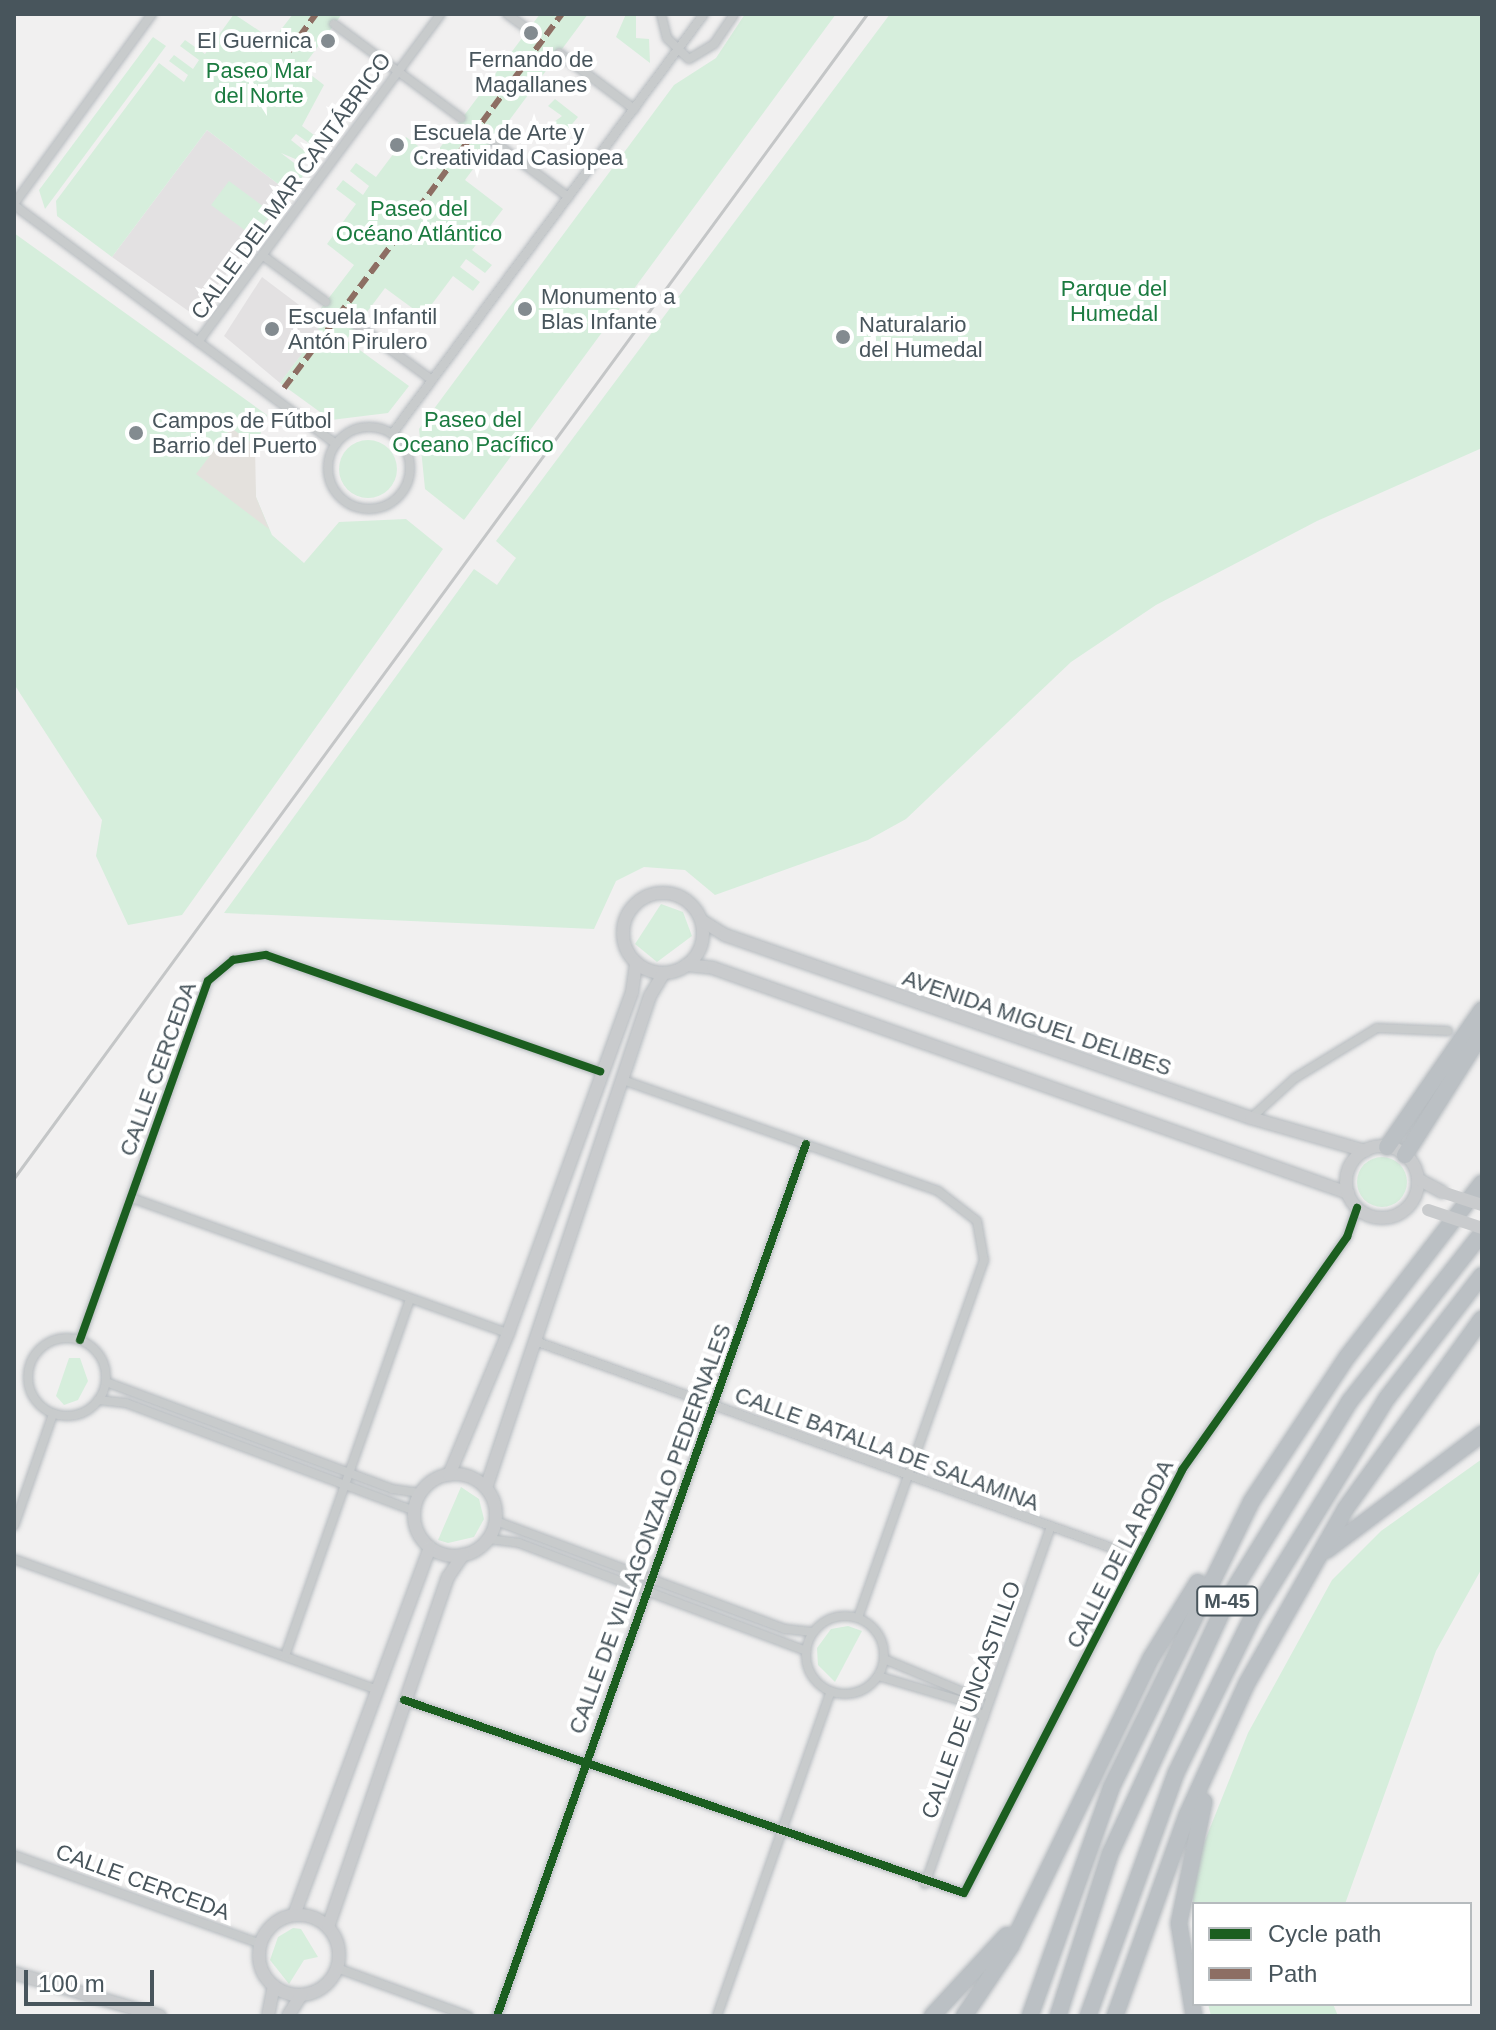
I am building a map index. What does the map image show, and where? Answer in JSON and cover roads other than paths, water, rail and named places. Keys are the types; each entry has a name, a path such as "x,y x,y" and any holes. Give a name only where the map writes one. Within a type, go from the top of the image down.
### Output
{"highway":[{"path":"1387,1147 1482,1010"},
{"path":"1405,1155 1482,1033"},
{"path":"964,2016 1011,1946 1151,1658 1251,1502 1431,1248 1482,1183"},
{"path":"1431,1248 1482,1194"},
{"name":"M-45","path":"1058,2016 1110,1854 1228,1599 1349,1402 1482,1231"},
{"name":"M-45","path":"1088,2016 1176,1773 1254,1614 1379,1410 1482,1275"},
{"path":"1115,2016 1165,1872 1247,1683 1314,1562 1401,1426 1482,1319"},
{"path":"1314,1562 1482,1434"},
{"path":"1030,2016 1111,1788 1251,1502"},
{"path":"1192,2005 1180,1938 1183,1878 1247,1683"},
{"path":"932,2016 1009,1932 1081,1801"},
{"path":"1126,2016 1165,1872"}],"main road":[{"path":"294,1915 430,1547 415,1511 422,1493 449,1475 508,1333 636,962 623,926 647,896 673,894 701,920 702,940 686,965"},
{"name":"AVENIDA MIGUEL DELIBES","path":"701,920 725,935 1251,1118 1365,1151"},
{"path":"636,962 664,973 686,965 713,968 1348,1193"},
{"path":"328,1927 404,1700 463,1555 488,1539 496,1521 486,1488 623,1080 664,973"},
{"path":"1482,1205 1442,1192 1418,1179 1405,1155 1387,1147 1365,1151 1347,1173 1348,1193 1357,1208 1376,1217 1406,1209 1428,1210 1482,1231"},
{"path":"1406,1209 1418,1179"},
{"path":"449,1475 486,1488"},
{"path":"430,1547 463,1555"},
{"path":"288,2016 301,1995 327,1984 337,1968 338,1946 328,1927 294,1915 273,1924 261,1944 261,1967 274,1986 301,1995"},
{"path":"14,1973 160,2016"},
{"path":"268,2016 274,1986"}],"street":[{"path":"152,14 14,204 336,444"},
{"name":"CALLE DEL MAR CANTÁBRICO","path":"198,342 441,14"},
{"path":"507,14 528,29"},
{"path":"661,14 675,52"},
{"path":"392,434 704,14"},
{"path":"675,52 700,55 734,14"},
{"path":"334,24 461,118"},
{"path":"559,53 634,109"},
{"path":"493,141 568,197"},
{"path":"262,255 326,302"},
{"path":"357,325 432,380"},
{"path":"362,428 392,434 408,456 409,475 396,499 380,508 352,506 333,489 327,466 336,444 362,428"},
{"name":"CALLE CERCEDA","path":"80,1340 208,981 241,957 266,955 600,1071"},
{"path":"1251,1118 1295,1078 1377,1028 1448,1031"},
{"path":"623,1080 955,1198 981,1234 981,1271 858,1617"},
{"name":"CALLE DE VILLAGONZALO PEDERNALES","path":"497,2016 806,1144"},
{"path":"132,1198 508,1333"},
{"name":"CALLE DE LA RODA","path":"925,1884 964,1893 1182,1470 1347,1237 1357,1208"},
{"path":"285,1656 410,1299"},
{"path":"56,1339 80,1340 100,1357 106,1382 98,1400 78,1415 53,1414 30,1392 31,1360 56,1339"},
{"name":"CALLE BATALLA DE SALAMINA","path":"535,1341 1137,1557"},
{"path":"106,1382 348,1477 415,1511"},
{"path":"98,1400 126,1403 348,1477 422,1493"},
{"path":"14,1526 53,1414"},
{"path":"496,1521 806,1651"},
{"name":"CALLE DE UNCASTILLO","path":"925,1884 1051,1527"},
{"path":"488,1539 519,1543 785,1629 813,1632"},
{"path":"14,1559 378,1690"},
{"path":"833,1617 858,1617 879,1634 884,1659 878,1676 861,1691 831,1691 812,1675 806,1651 813,1632 833,1617"},
{"path":"884,1659 973,1696 992,1694"},
{"path":"878,1676 969,1703 984,1718"},
{"path":"717,2016 831,1691"},
{"path":"404,1700 925,1884"},
{"name":"CALLE CERCEDA","path":"14,1855 261,1944"},
{"path":"337,1968 468,2016"}],"railway":[{"path":"14,1178 867,14"}],"place":[{"name":"Fernando de Magallanes","path":"531,33"},
{"name":"El Guernica","path":"328,41"},
{"name":"Escuela de Arte y Creatividad Casiopea","path":"397,145"},
{"name":"Monumento a Blas Infante","path":"525,309"},
{"name":"Escuela Infantil Antón Pirulero","path":"272,329"},
{"name":"Naturalario del Humedal","path":"843,337"},
{"name":"Campos de Fútbol Barrio del Puerto","path":"136,433"}],"park label":[{"name":"Paseo Mar del Norte","path":"259,82"},
{"name":"Paseo del Océano Atlántico","path":"419,220"},
{"name":"Parque del Humedal","path":"1114,300"},
{"name":"Paseo del Oceano Pacífico","path":"473,432"}]}
